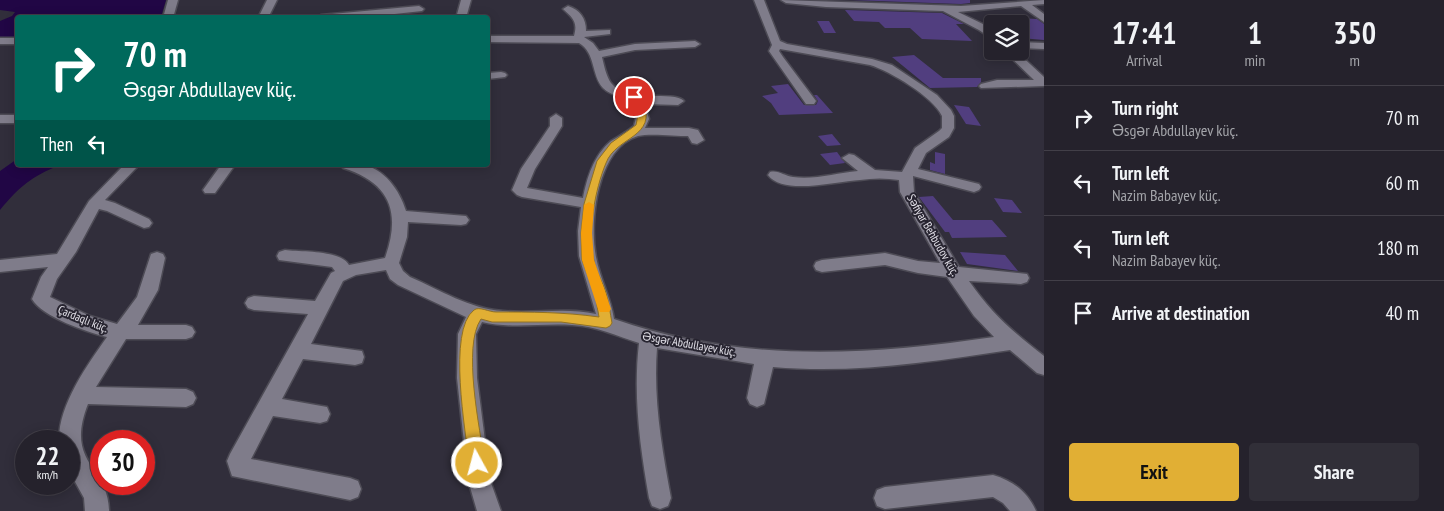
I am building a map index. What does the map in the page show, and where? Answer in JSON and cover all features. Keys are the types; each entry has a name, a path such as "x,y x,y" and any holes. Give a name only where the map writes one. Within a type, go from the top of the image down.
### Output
{"street":[{"path":"169,15 173,0"},
{"path":"265,14 272,0"},
{"path":"462,15 466,0"},
{"path":"759,0 771,38 777,45 882,64 894,70 933,98 948,116 948,128 944,134 925,146 908,174"},
{"path":"786,0 817,4 946,9 978,8 1044,1"},
{"path":"1022,3 1044,19"},
{"path":"341,15 416,4 424,15"},
{"path":"568,9 579,15 579,37"},
{"path":"946,9 984,29"},
{"path":"490,39 579,37 606,32"},
{"path":"579,37 591,45 605,84 612,90 638,100 678,101"},
{"path":"0,42 15,41"},
{"path":"596,55 636,47 695,44"},
{"path":"777,45 774,51 778,58 810,101"},
{"path":"1029,45 1044,46"},
{"path":"1020,60 1044,83"},
{"path":"490,76 501,75"},
{"path":"984,86 997,82 1044,83"},
{"path":"606,323 601,294 588,260 589,204 601,161 615,145 635,132 641,125 642,117 638,100"},
{"path":"556,118 556,126 528,169 519,190 589,204"},
{"path":"0,119 15,119"},
{"path":"635,132 689,132 693,133 697,140"},
{"path":"849,158 871,174"},
{"name":"Çardaqlı küç.","path":"121,332 109,331 95,326 47,304 41,298 49,277 62,260 94,204 130,167"},
{"path":"210,190 227,167"},
{"path":"350,489 240,468 238,461 337,278 344,273 391,263 400,234 402,216 383,181 365,170 355,167"},
{"path":"775,175 781,179 797,182 871,174 908,174 974,187"},
{"name":"Səfiyar Behbudov küç.","path":"908,174 907,192 953,272 980,311 1044,367"},
{"path":"94,204 110,206 144,223"},
{"path":"402,216 461,220"},
{"path":"285,256 336,261 340,264 344,273"},
{"path":"121,332 144,306 152,287 157,258"},
{"path":"822,266 885,259 918,267 979,277 1021,278"},
{"path":"0,266 62,260"},
{"name":"Əsgər Abdullayev küç.","path":"391,263 396,275 404,281 478,314 492,317 561,317 606,323 650,339 765,358 813,361 875,358 950,351 1014,342"},
{"path":"254,303 321,308"},
{"path":"478,314 467,334 467,378 479,480 489,511"},
{"path":"121,332 186,332"},
{"name":"Çardaqlı küç.","path":"97,511 98,501 78,466 70,445 72,421 83,395 108,349 121,332"},
{"path":"650,339 645,374 651,446 660,498"},
{"path":"298,350 355,357"},
{"path":"757,398 765,358"},
{"path":"83,395 186,398"},
{"path":"268,406 320,414"},
{"path":"885,498 993,486 1005,489 1010,493 1024,511"}],"shaded area":[{"path":"0,0 166,0 162,15 15,15 15,37 0,37 0,21 12,16 15,12 0,10"},
{"path":"15,160 15,167 55,167 41,173 27,183 0,210 0,171"}],"building":[{"path":"850,0 970,0 970,3 961,4"},
{"path":"845,10 942,13 964,24 956,24 972,41 922,39 910,28 885,28 879,22 854,21"},
{"path":"1029,19 1037,19 1044,24 1044,40 1029,39"},
{"path":"817,21 829,21 836,33 824,33"},
{"path":"914,55 943,78 981,78 981,82 977,87 930,88 892,57"},
{"path":"788,84 804,105 816,105 818,101 814,95 817,95 833,113 779,115 771,103 762,96 778,93 771,86"},
{"path":"954,105 969,107 981,126 966,124"},
{"path":"832,134 841,145 827,146 818,136"},
{"path":"837,152 845,163 830,165 820,154"},
{"path":"935,152 945,154 945,174 930,170 930,162 935,164"},
{"path":"933,196 953,220 992,220 1007,237 952,238 949,232 945,232 919,197"},
{"path":"994,198 1012,200 1022,213 1003,212"},
{"path":"960,252 1005,255 1018,271 967,264"}],"slow traffic":[{"path":"589,205 586,250 591,270 601,294 604,309"}],"route":[{"path":"477,463 467,378 466,343 471,324 478,314 509,318 585,318 606,323 601,294 591,270 586,250 589,204 594,180 601,161 615,145 639,129 641,125 640,105 634,97"}]}
